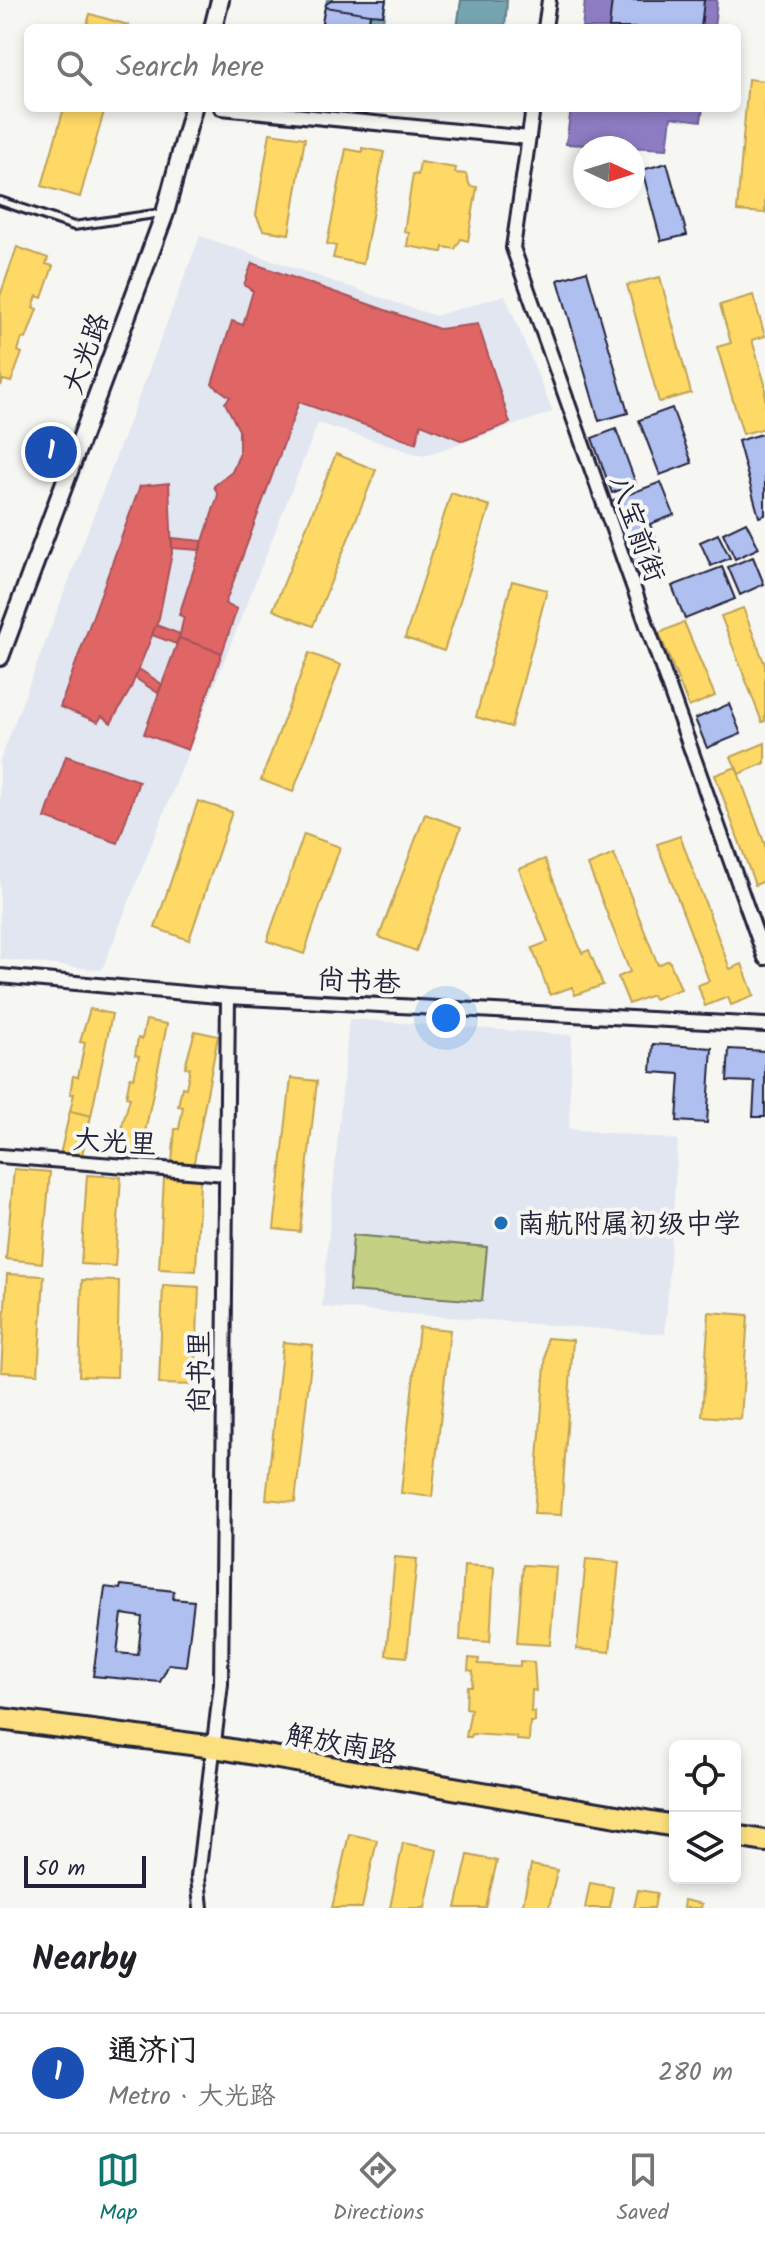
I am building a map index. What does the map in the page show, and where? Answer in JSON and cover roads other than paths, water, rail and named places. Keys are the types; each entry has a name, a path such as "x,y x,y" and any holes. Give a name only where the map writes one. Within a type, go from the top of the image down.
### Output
{"street":[{"path":"214,24 220,0"},
{"path":"546,24 549,0"},
{"name":"大光路","path":"0,657 165,213 192,112"},
{"path":"262,112 529,138"},
{"name":"八宝前街","path":"532,112 513,248 765,958"},
{"name":"尚书巷","path":"0,976 228,997 765,1025"},
{"name":"尚书里","path":"201,1908 198,1877 221,1684 228,997"},
{"name":"大光里","path":"0,1156 226,1174"},
{"name":"解放南路","path":"0,1719 214,1747 669,1825"},
{"path":"741,1837 765,1841"}],"lane":[{"path":"0,201 74,226 165,213"}],"place":[{"name":"通济门","path":"51,452"},
{"name":"南航附属初级中学","path":"501,1223"}]}
